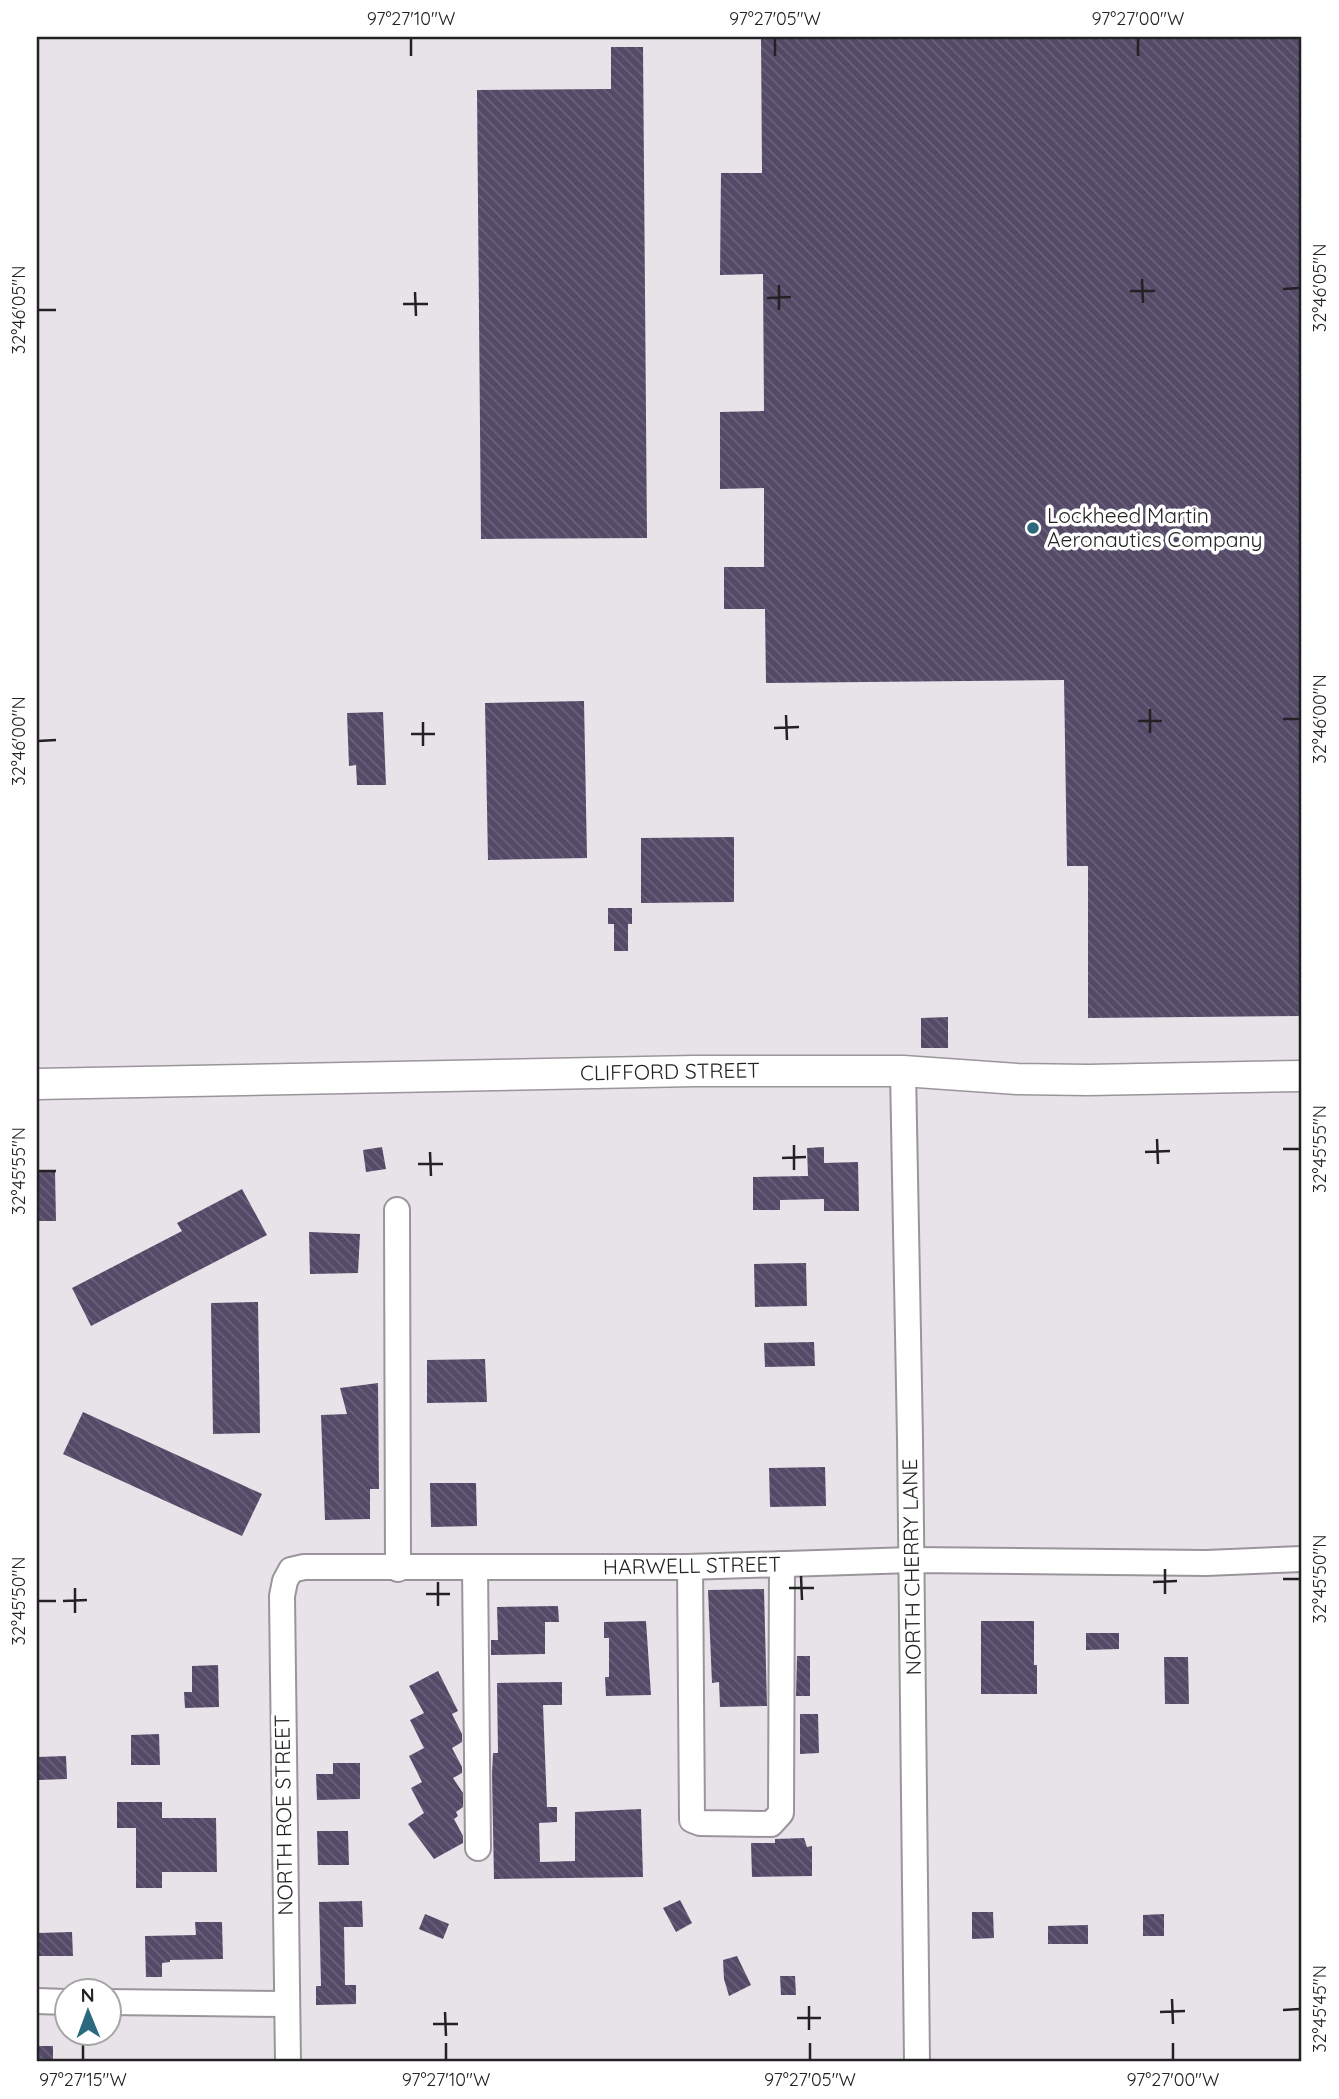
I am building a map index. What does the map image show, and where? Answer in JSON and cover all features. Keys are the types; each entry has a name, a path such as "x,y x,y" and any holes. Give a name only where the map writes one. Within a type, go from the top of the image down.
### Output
{"main road":[{"name":"CLIFFORD STREET","path":"37,1084 681,1072 903,1072 1088,1080 1302,1076"}],"street":[{"name":"NORTH CHERRY LANE","path":"903,1072 917,2062"},
{"path":"397,1210 398,1569"},
{"name":"HARWELL STREET","path":"291,1570 304,1567 690,1567 912,1560 1206,1563 1302,1559"},
{"path":"690,1567 692,1820 700,1823 771,1824 781,1813 782,1564"},
{"path":"475,1568 478,1848"},
{"name":"NORTH ROE STREET","path":"288,2062 282,1596 291,1570"},
{"path":"122,2002 286,2004"}],"building":[{"name":"Lockheed Martin Aeronautics Company","path":"761,37 1302,37 1302,1016 1088,1018 1088,866 1067,866 1064,680 766,683 765,609 724,609 724,567 764,567 764,488 720,489 720,412 764,411 763,274 720,275 721,173 762,173"},
{"path":"611,47 643,47 647,538 481,539 477,90 611,89"},
{"path":"584,701 587,858 488,860 485,703"},
{"path":"383,712 386,785 357,785 356,765 349,766 347,713"},
{"path":"734,837 734,902 641,903 641,838"},
{"path":"608,908 632,908 632,924 628,924 628,951 614,951 614,924 608,924"},
{"path":"948,1017 948,1048 921,1048 921,1018"},
{"path":"382,1147 386,1169 366,1172 363,1150"},
{"path":"824,1147 824,1163 858,1162 859,1211 824,1211 824,1199 780,1200 780,1210 753,1210 753,1177 808,1176 807,1148"},
{"path":"55,1171 56,1221 37,1221 37,1172"},
{"path":"242,1189 267,1235 91,1326 72,1288 182,1231 177,1223"},
{"path":"309,1232 360,1234 358,1273 310,1274"},
{"path":"806,1263 807,1306 755,1307 754,1264"},
{"path":"258,1302 260,1433 213,1434 211,1303"},
{"path":"814,1342 815,1366 765,1367 764,1343"},
{"path":"485,1359 487,1402 427,1403 427,1360"},
{"path":"378,1383 379,1489 370,1489 370,1519 325,1520 321,1415 347,1414 340,1388"},
{"path":"83,1412 262,1494 242,1536 63,1454"},
{"path":"825,1467 826,1506 770,1507 769,1468"},
{"path":"430,1483 476,1483 477,1526 431,1527"},
{"path":"764,1589 767,1706 720,1707 719,1682 712,1683 708,1590"},
{"path":"558,1606 559,1622 545,1622 545,1654 491,1655 491,1640 498,1640 497,1607"},
{"path":"646,1621 651,1695 606,1696 609,1638 604,1638 604,1622"},
{"path":"981,1621 1034,1621 1037,1694 981,1694"},
{"path":"1086,1633 1119,1633 1119,1649 1086,1650"},
{"path":"797,1656 810,1656 810,1696 796,1696"},
{"path":"1164,1657 1188,1657 1189,1704 1165,1704"},
{"path":"218,1665 219,1707 185,1708 184,1692 192,1692 192,1666"},
{"path":"438,1671 458,1711 452,1714 462,1734 462,1742 452,1748 462,1767 462,1773 453,1778 463,1793 463,1807 456,1812 458,1816 454,1819 463,1836 463,1843 434,1859 408,1824 424,1813 411,1788 422,1782 409,1756 424,1748 410,1720 424,1713 409,1686"},
{"path":"562,1682 562,1705 543,1705 547,1807 557,1807 557,1822 539,1823 540,1862 575,1861 575,1812 641,1809 643,1877 494,1879 492,1774 493,1753 498,1753 497,1683"},
{"path":"800,1714 818,1714 819,1753 800,1754"},
{"path":"159,1734 160,1765 131,1765 131,1735"},
{"path":"66,1756 67,1779 38,1780 37,1757"},
{"path":"333,1763 360,1763 360,1799 317,1800 316,1774 333,1774"},
{"path":"117,1802 162,1802 162,1818 216,1818 217,1872 162,1872 162,1888 136,1888 136,1828 117,1828"},
{"path":"317,1831 348,1831 349,1865 318,1865"},
{"path":"804,1838 807,1847 812,1846 812,1876 752,1877 751,1843 775,1843 775,1839"},
{"path":"680,1900 692,1923 676,1932 663,1908"},
{"path":"362,1901 363,1927 344,1927 345,1985 356,1985 356,2004 316,2005 316,1986 321,1986 319,1902"},
{"path":"972,1912 993,1912 994,1938 972,1939"},
{"path":"425,1914 449,1924 443,1939 419,1929"},
{"path":"1164,1914 1164,1936 1143,1936 1143,1915"},
{"path":"195,1922 222,1922 223,1959 170,1960 162,1963 162,1977 146,1977 145,1936 196,1935"},
{"path":"1088,1925 1088,1944 1048,1944 1048,1926"},
{"path":"72,1932 73,1956 37,1956 37,1933"},
{"path":"737,1956 751,1985 729,1996 724,1979 723,1960"},
{"path":"780,1976 795,1976 796,1995 781,1995"},
{"path":"37,2046 53,2046 53,2062 37,2062"}],"place":[{"name":"Lockheed Martin Aeronautics Company","path":"1033,528"}]}
